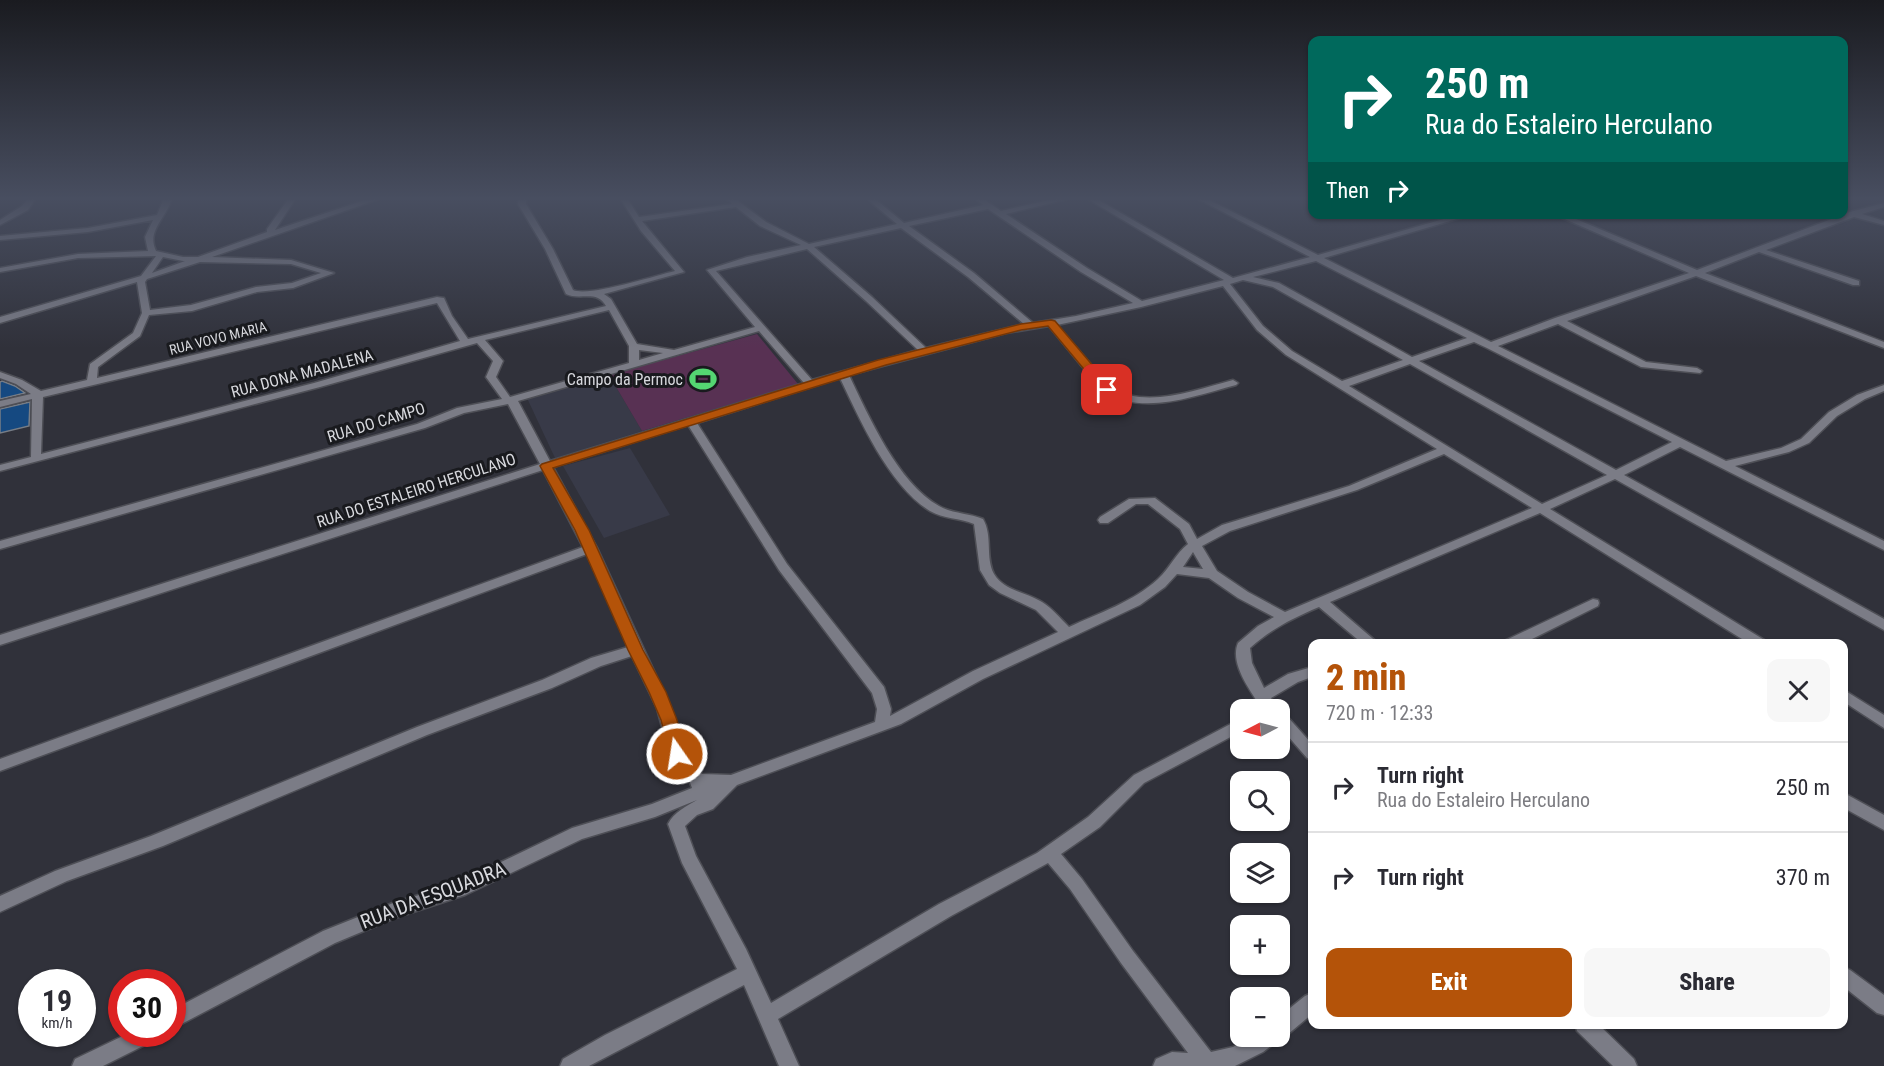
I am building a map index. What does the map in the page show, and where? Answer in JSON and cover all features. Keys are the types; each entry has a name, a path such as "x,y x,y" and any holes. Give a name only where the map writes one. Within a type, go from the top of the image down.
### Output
{"street":[{"path":"152,248 156,254"},
{"path":"0,320 145,277 231,248"},
{"path":"548,248 569,292 575,295 597,293 680,272 661,248"},
{"path":"801,248 711,270 810,384"},
{"path":"810,248 924,351"},
{"path":"932,248 971,275 1030,326"},
{"path":"1052,248 1084,270 1141,303"},
{"path":"1178,248 1228,282 1236,300 1272,341 1753,639"},
{"path":"1298,248 1884,546"},
{"name":"RUA DO ESTALEIRO HERCULANO","path":"0,640 843,374 1006,330 1051,323 1141,303 1354,248"},
{"path":"1637,248 1884,345"},
{"path":"1490,346 1661,283 1697,273 1766,248"},
{"path":"1760,250 1856,283"},
{"path":"92,382 93,366 134,337 146,313 141,289 156,254"},
{"path":"0,270 78,256 156,254 184,262"},
{"path":"146,313 192,308 256,290 293,285 330,273 291,262 202,258"},
{"path":"1267,271 1276,285"},
{"path":"1244,277 1276,285 1884,625"},
{"path":"597,293 607,299 634,346 634,365"},
{"name":"RUA VOVO MARIA","path":"0,404 437,300 442,302 466,343"},
{"name":"RUA DONA MADALENA","path":"0,468 307,388 479,339 612,307"},
{"path":"1558,320 1644,365 1697,371"},
{"path":"1051,323 1107,390 1118,398 1161,400 1233,383"},
{"name":"RUA DO CAMPO","path":"0,545 422,426 461,410 510,400 761,328"},
{"path":"1341,385 1476,338"},
{"path":"479,339 498,361 491,377 510,400 591,548 664,708 677,754 703,791"},
{"path":"634,346 678,353"},
{"path":"843,374 867,424 909,487 934,509 979,522 985,568 993,582 1009,593 1043,609 1066,633"},
{"path":"0,375 38,394 36,459"},
{"path":"1725,465 1785,450 1805,441 1833,414 1884,388"},
{"path":"691,422 783,567 879,691 884,708 882,726"},
{"path":"1264,699 1247,670 1242,656 1243,646 1263,628 1320,601 1617,476 1681,442"},
{"path":"703,791 882,726 978,675 1135,602 1157,587 1175,570 1185,552 1226,528 1353,488 1446,449"},
{"path":"1104,520 1133,501 1151,500 1185,527 1212,574 1243,595 1284,617"},
{"path":"0,765 591,548"},
{"path":"1175,570 1212,574"},
{"path":"1320,601 1366,639"},
{"path":"1519,639 1593,603"},
{"path":"0,904 61,876 157,841 422,731 547,684 596,662 636,650"},
{"path":"1262,696 1293,678 1308,673"},
{"path":"1848,698 1884,722"},
{"path":"765,1016 945,910 1050,853 1094,822 1139,779 1230,729"},
{"path":"1290,729 1308,750"},
{"path":"732,781 710,782 691,810 676,824 688,858 740,955 789,1066"},
{"name":"RUA DA ESQUADRA","path":"186,1013 329,937 393,911 459,890 578,833 656,810 703,791"},
{"path":"1848,802 1884,823"},
{"path":"1050,853 1076,884 1127,957 1208,1064"},
{"path":"570,1066 612,1042 747,974"},
{"path":"1848,979 1884,1006"},
{"path":"1290,1020 1308,1005"},
{"path":"1589,1029 1627,1066"},
{"path":"82,1066 108,1060 127,1047"},
{"path":"1163,1066 1172,1062 1208,1064 1232,1060 1255,1047"}],"shaded area":[{"name":"Campo da Permoc","path":"757,334 798,384 642,431 609,375"},
{"path":"609,375 642,431 555,458 527,398"},
{"path":"630,448 670,515 604,538 563,466"}],"building":[{"path":"0,382 25,393 0,399"},
{"path":"30,402 29,426 0,433 0,409"}],"place":[{"name":"Campo da Permoc","path":"703,379"}],"route":[{"path":"677,754 669,720 657,692 582,530 546,466 882,362 1021,327 1051,323 1107,390"}]}
